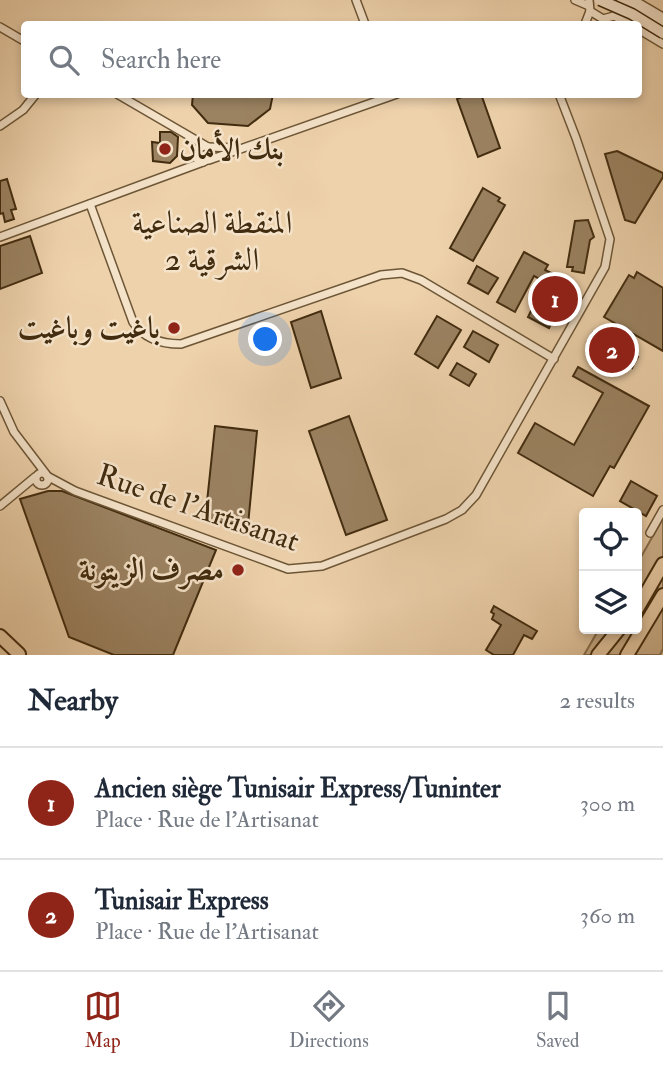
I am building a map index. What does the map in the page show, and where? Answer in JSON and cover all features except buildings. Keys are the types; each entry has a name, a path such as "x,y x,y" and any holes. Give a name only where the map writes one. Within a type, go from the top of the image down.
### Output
{"highway":[{"path":"642,601 663,565"},
{"path":"642,597 653,582"},
{"path":"626,655 662,597"},
{"path":"632,655 662,597"},
{"path":"598,655 615,634"},
{"path":"610,655 622,634"},
{"path":"0,636 20,654"},
{"path":"0,646 20,654"}],"street":[{"path":"356,0 364,21"},
{"path":"575,0 589,5 598,18 611,17 622,21"},
{"path":"600,0 632,14 663,33"},
{"path":"601,21 620,9 621,0 663,23"},
{"path":"635,0 663,17"},
{"path":"0,27 21,39"},
{"path":"642,31 663,44"},
{"path":"0,126 23,110 33,98"},
{"path":"124,98 190,137 201,149 212,155 206,161"},
{"path":"0,237 385,98"},
{"name":"Rue de l'Artisanat","path":"42,479 274,565 299,570 321,566 462,510 476,495 605,267 610,239 561,98"},
{"path":"201,149 197,159 206,161"},
{"path":"181,170 201,149 246,149"},
{"path":"89,204 133,322 142,334 158,342 181,344 381,275 402,273 421,279 554,359"},
{"path":"0,401 14,432 28,450 42,479 2,502"},
{"path":"650,533 663,510"}],"shaded area":[{"path":"663,518 663,649 660,655 584,655 596,634 642,634 642,555"}],"place":[{"name":"بنك الأمان","path":"165,149"},
{"name":"Ancien siège Tunisair Express/Tuninter","path":"555,299"},
{"name":"باغيت وباغيت","path":"174,328"},
{"name":"Tunisair Express","path":"612,350"},
{"name":"مصرف الزيتونة","path":"238,570"}],"district":[{"name":"المنقطة الصناعية الشرقية 2","path":"212,242"}]}
